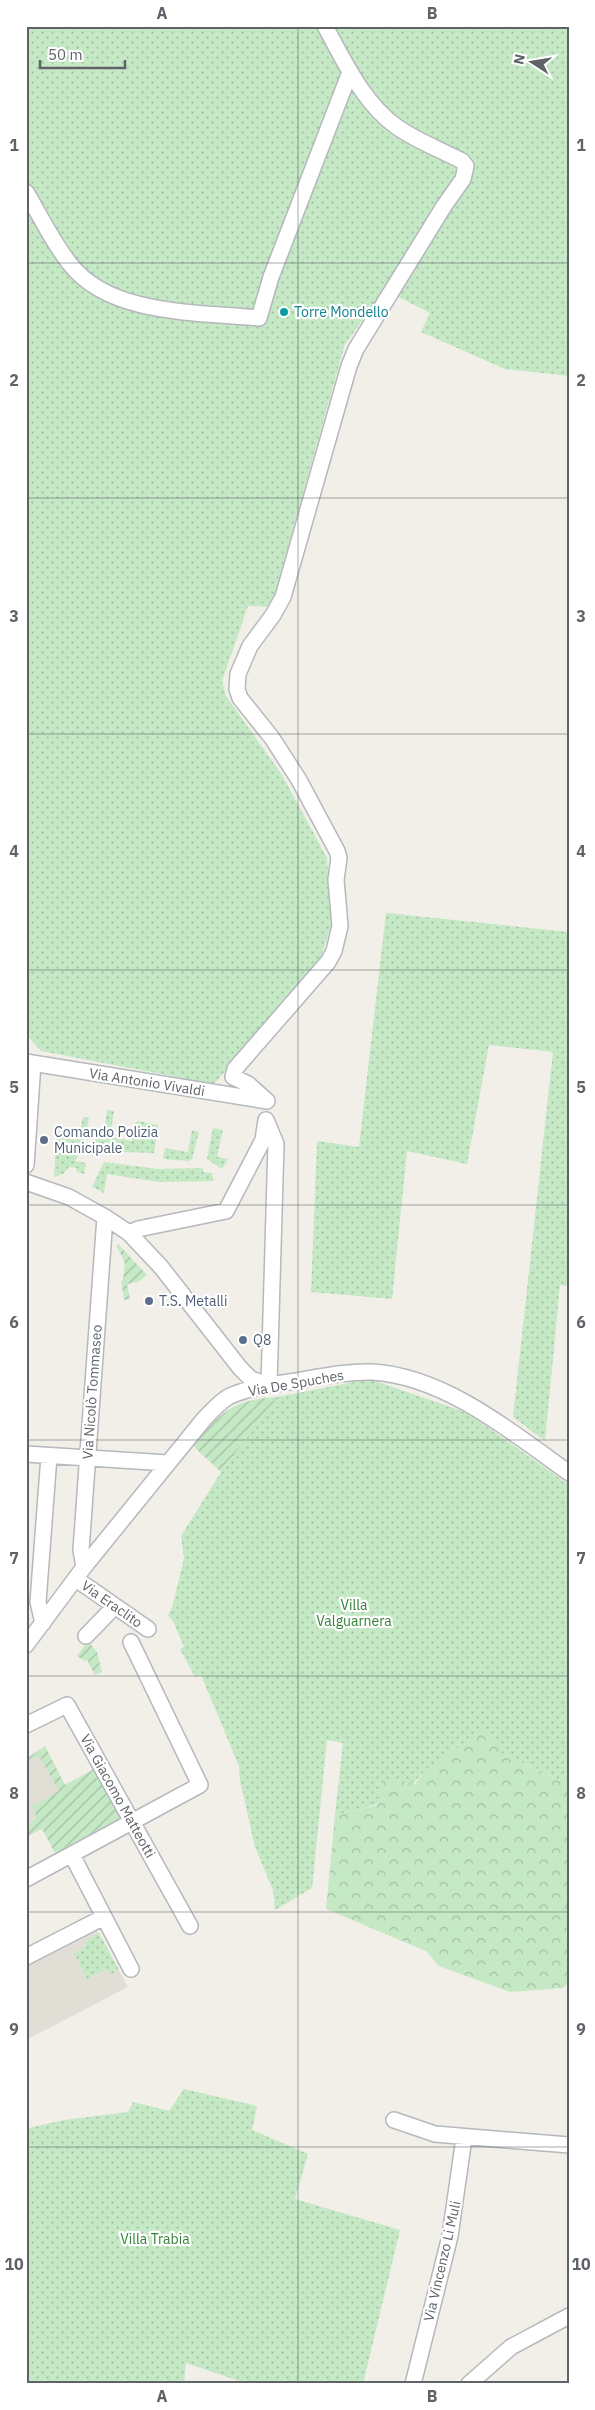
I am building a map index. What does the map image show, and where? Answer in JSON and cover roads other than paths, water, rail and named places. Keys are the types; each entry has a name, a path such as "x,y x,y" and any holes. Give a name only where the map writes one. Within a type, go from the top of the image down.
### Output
{"street":[{"path":"129,1233 138,1229 226,1211 263,1140 266,1120 267,1101 248,1084 232,1077 235,1069 328,962 334,951 340,926 336,880 339,858 299,780 272,738 240,698 236,689 238,674 250,646 273,615 283,597 349,366 356,349 444,206 463,179 466,166 462,161 390,121 350,72 325,26"},
{"path":"26,192 69,264 95,288 124,301 143,306 259,318 271,277 350,72"},
{"path":"26,1165 29,1062"},
{"name":"Via Antonio Vivaldi","path":"29,1062 267,1101"},
{"path":"26,1182 69,1197 129,1233 161,1267 240,1368 251,1379 269,1385 276,1144 266,1120"},
{"name":"Via Nicolò Tommaseo","path":"80,1573 105,1217"},
{"path":"229,1396 238,1385 240,1368"},
{"name":"Via De Spuches","path":"26,1645 80,1573 168,1463 204,1419 229,1396 269,1385 323,1376 370,1372 395,1375 441,1391 485,1414 569,1473"},
{"path":"26,1454 168,1463"},
{"path":"43,1623 32,1602 49,1456"},
{"name":"Via Eraclito","path":"80,1573 115,1606 148,1629"},
{"path":"32,1602 59,1602"},
{"path":"86,1636 115,1606"},
{"path":"26,1879 200,1785 131,1642"},
{"name":"Via Giacomo Matteotti","path":"26,1725 67,1705 190,1926"},
{"path":"72,1854 131,1969"},
{"path":"26,1957 104,1917"},
{"path":"394,2120 435,2134 464,2138 569,2145"},
{"name":"Via Vincenzo Li Muli","path":"413,2384 450,2236 464,2138"},
{"path":"468,2384 511,2347 569,2316"}],"place":[{"name":"Torre Mondello","path":"284,312"},
{"name":"Comando Polizia Municipale","path":"44,1140"},
{"name":"T.S. Metalli","path":"149,1301"},
{"name":"Q8","path":"243,1340"}],"park label":[{"name":"Villa Valguarnera","path":"354,1614"},
{"name":"Villa Trabia","path":"155,2239"}]}
